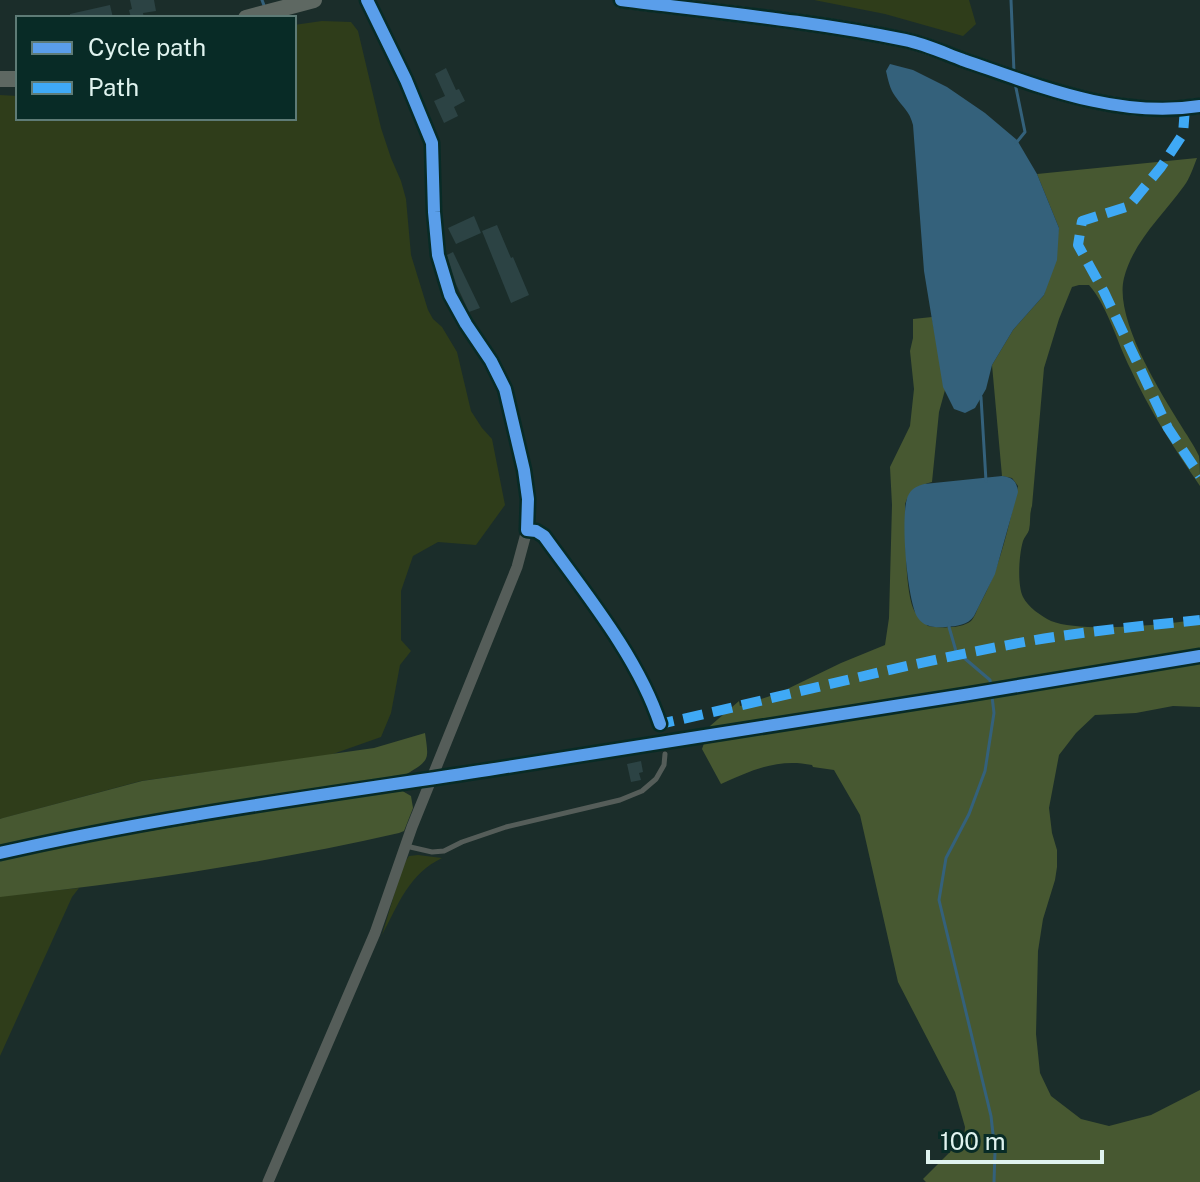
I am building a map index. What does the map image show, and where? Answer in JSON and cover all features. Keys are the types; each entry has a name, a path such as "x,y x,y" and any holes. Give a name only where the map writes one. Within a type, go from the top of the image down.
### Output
{"street":[{"path":"254,16 314,0"},
{"path":"268,1182 375,933 406,846 517,567 527,530 528,499 524,470 505,389 450,295 438,255 432,143 406,80 367,0"},
{"path":"621,0 765,18 908,41 1053,91 1109,105 1149,109 1200,106"}],"lane":[{"path":"527,530 544,536 619,641 654,706 660,724"},
{"path":"406,846 438,852 506,827 620,800 642,791 656,779 664,765 665,754"}],"green space":[{"path":"814,0 969,0 976,24 963,36 885,14"},
{"path":"322,21 351,22 358,31 381,128 406,199 411,255 428,310 457,352 471,411 492,439 505,505 476,545 438,542 413,556 401,591 401,640 411,651 400,665 391,713 381,737 330,755 141,781 0,819 0,95 16,96 16,120 296,120 296,25"},
{"path":"1197,158 1186,183 1134,253 1124,278 1123,294 1140,353 1199,456 1200,486 1145,399 1096,294 1089,285 1072,287 1044,368 1030,527 1022,547 1019,569 1025,601 1051,621 1065,625 1103,627 1200,619 1200,707 1173,706 1136,713 1095,715 1059,755 1049,808 1057,867 1038,951 1036,1034 1040,1073 1051,1096 1081,1119 1109,1126 1151,1115 1200,1090 1200,1182 926,1182 923,1179 964,1138 965,1127 955,1092 898,982 860,815 834,770 800,763 776,764 721,784 702,749 710,726 739,701 740,706 779,693 885,645 889,618 890,467 910,426 914,389 910,351 913,319 932,317 945,390 939,412 932,482 915,489 905,504 911,603 928,626 956,627 972,619 999,561 1018,486 1012,478 1002,476 992,365 1013,330 1044,295 1059,228 1037,174"},
{"path":"425,733 426,759 405,775 0,847 0,819 3,818 142,781 374,748"},
{"path":"399,789 411,796 413,808 404,831 399,833 201,871 0,897 0,856"},
{"path":"409,856 442,858 413,881 382,935 403,865"},
{"path":"79,888 72,897 0,1056 0,896"}],"water":[{"path":"890,64 913,70 947,87 1017,140 1037,174 1059,228 1057,260 1044,295 1013,330 992,365 986,389 975,408 965,413 954,409 943,387 924,271 913,125 908,112 890,87 886,71"},
{"path":"1002,476 1013,480 1018,492 995,574 974,616 958,625 927,625 920,621 914,609 908,576 905,517 909,494 924,484"}],"building":[{"path":"130,0 154,0 156,11 143,13 144,16 130,16 129,10 132,9"},
{"path":"110,5 113,16 70,16"},
{"path":"446,68 465,101 454,107 458,116 444,123 434,101 445,96 435,74"},
{"path":"474,216 481,233 456,244 448,228"},
{"path":"497,225 529,295 511,303 482,231"},
{"path":"453,252 480,308 469,312 447,255"},
{"path":"641,761 641,780 631,782 627,764"}],"waterway":[{"path":"262,0 265,8"},
{"path":"1011,0 1014,72"},
{"path":"1015,83 1025,132 1016,143"},
{"path":"981,397 986,481"},
{"path":"950,623 956,651 990,680 994,713 985,771 969,814 946,858 939,900 991,1116 994,1182"}],"marked path":[{"path":"1185,108 1183,134 1161,167 1129,206 1082,221 1078,245 1104,292 1168,428 1200,476"},
{"path":"661,730 660,724 983,650 1072,634 1200,620"}],"cycle path":[{"path":"367,0 406,80 432,143 438,255 450,295 505,389 524,470 528,499 527,530 544,536 609,626 638,674 660,724"},
{"path":"621,0 799,22 905,40 1050,89 1109,104 1169,109 1200,106"},
{"path":"0,853 243,807 1200,656"}]}
